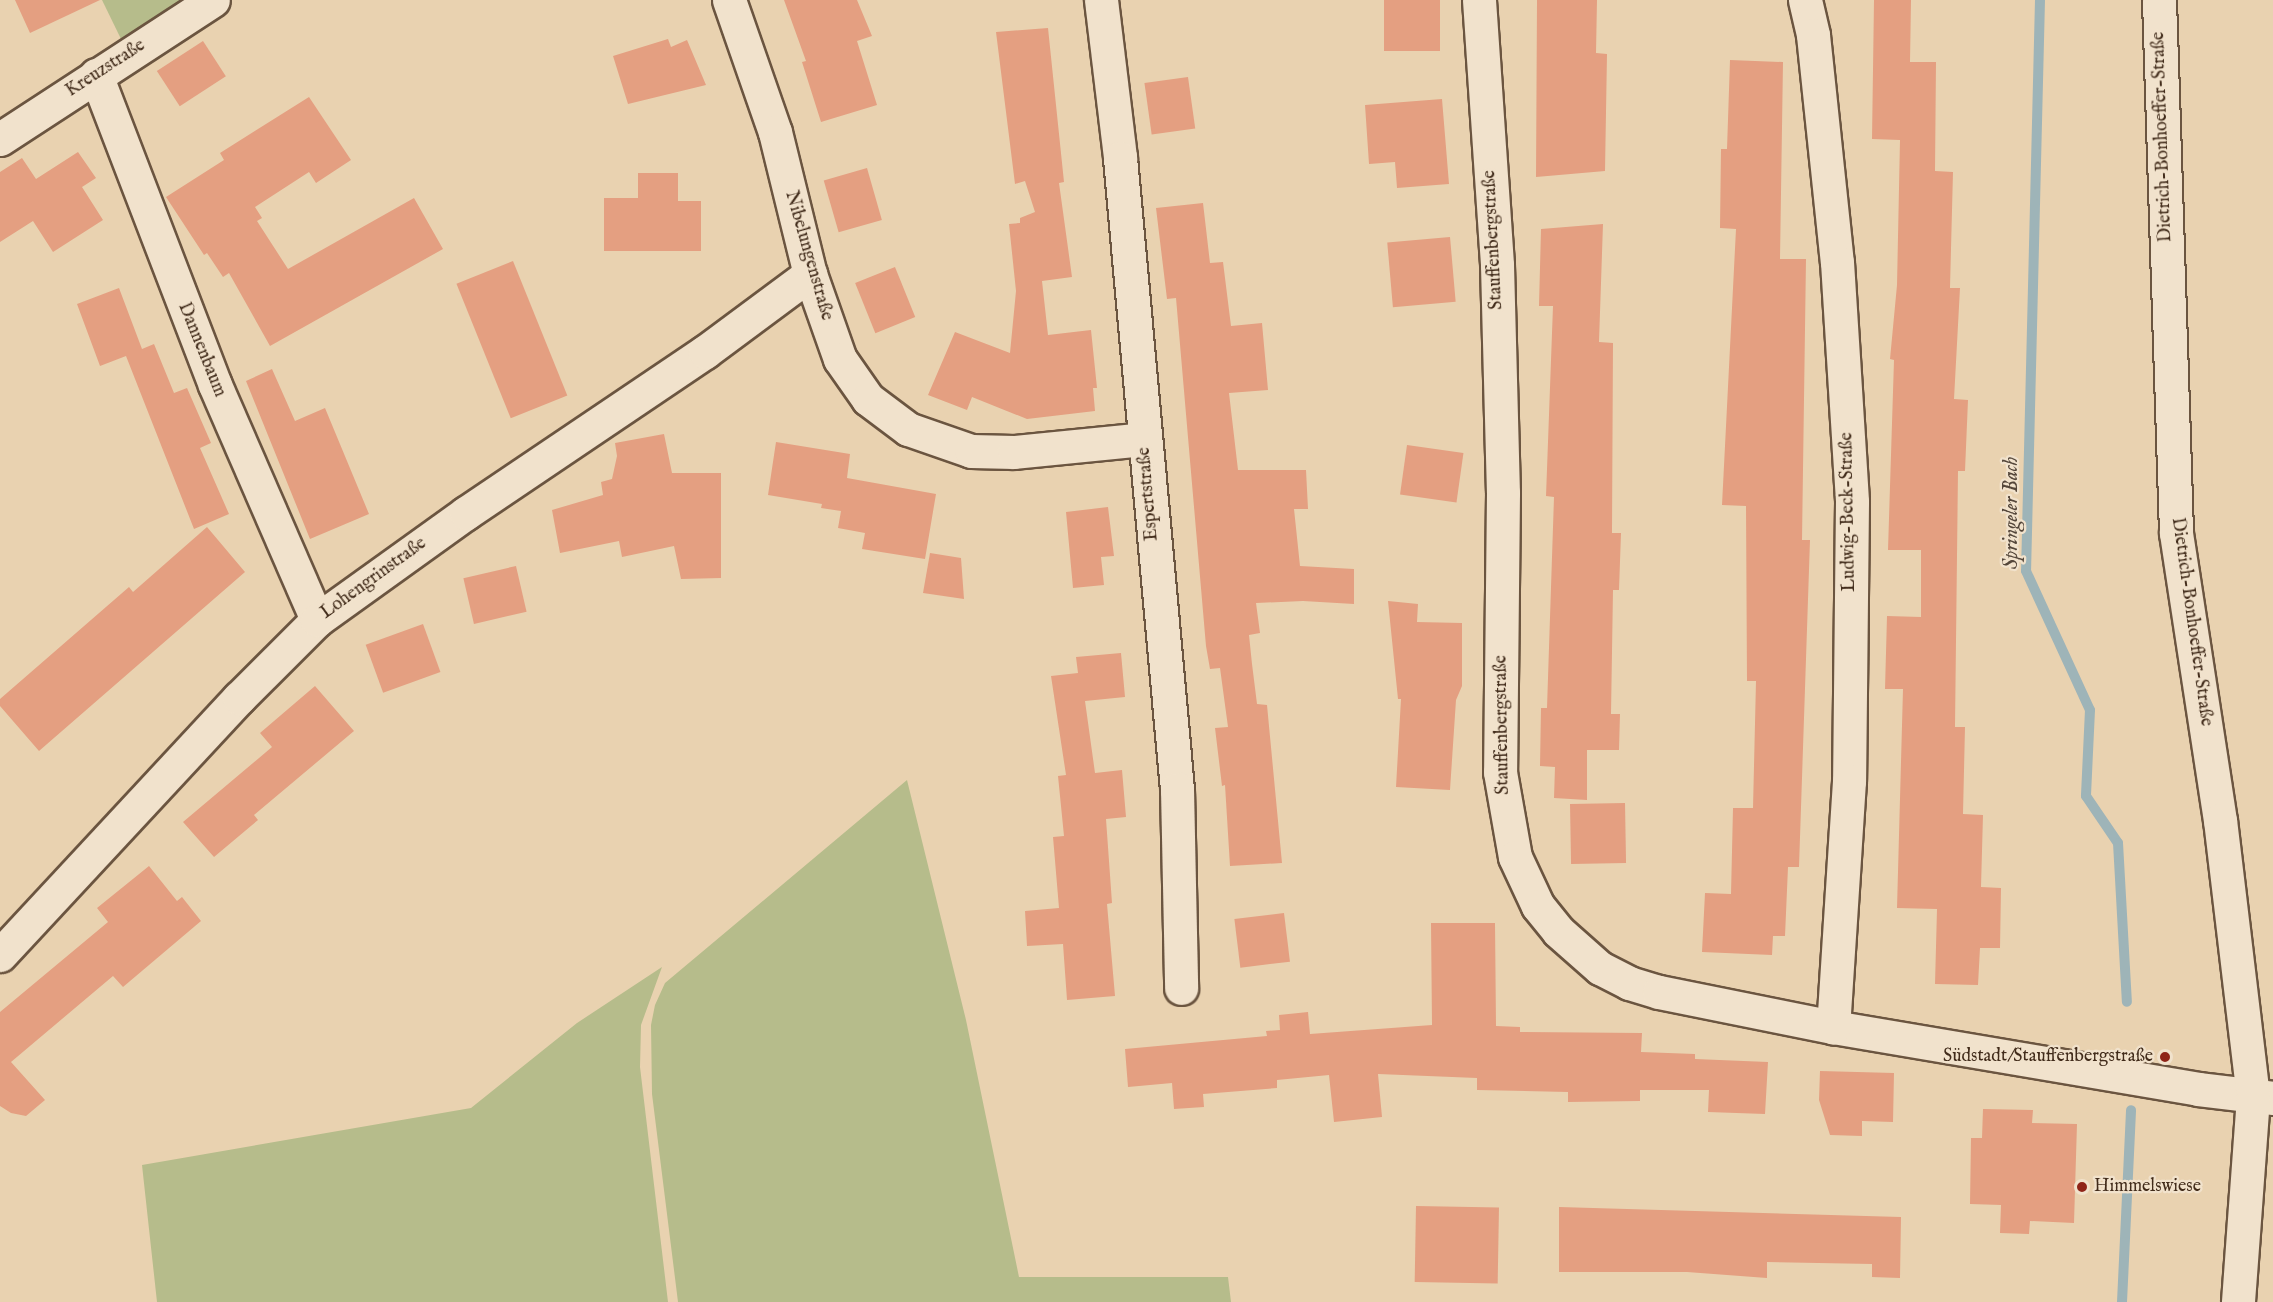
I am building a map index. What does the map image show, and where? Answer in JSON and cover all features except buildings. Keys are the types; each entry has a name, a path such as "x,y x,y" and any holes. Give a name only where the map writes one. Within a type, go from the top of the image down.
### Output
{"street":[{"name":"Kreuzstraße","path":"0,139 213,0"},
{"name":"Nibelungenstraße","path":"729,0 775,132 810,274 840,359 853,380 888,416 927,439 991,452 1144,439"},
{"name":"Espertstraße","path":"1101,0 1120,158 1177,789 1181,988"},
{"name":"Stauffenbergstraße","path":"1479,0 1497,265 1503,493 1500,772 1515,857 1538,906 1558,931 1600,968 1659,992 1833,1027 2263,1097"},
{"name":"Ludwig-Beck-Straße","path":"1805,0 1813,35 1837,262 1852,502 1849,781 1833,1027"},
{"name":"Dietrich-Bonhoeffer-Straße","path":"2158,0 2176,533 2263,1097 2238,1302"},
{"name":"Dannenbaum","path":"96,75 210,374 317,620"},
{"name":"Lohengrinstraße","path":"0,955 239,698 317,620 466,513 705,352 810,274"}],"green space":[{"path":"102,0 181,0 121,39"},
{"path":"907,780 966,1020 1019,1277 1228,1277 1231,1302 678,1302 652,1094 651,1025 655,1005 665,983"},
{"path":"662,967 641,1025 640,1067 668,1302 157,1302 142,1165 471,1108 577,1023"}],"waterway":[{"name":"Springeler Bach","path":"2040,0 2026,571 2090,710 2086,796 2118,843 2127,1002"},
{"name":"Springeler Bach","path":"2122,1302 2131,1110"}],"place":[{"name":"Südstadt/Stauffenbergstraße","path":"2165,1057"},
{"name":"Himmelswiese","path":"2082,1187"}]}
